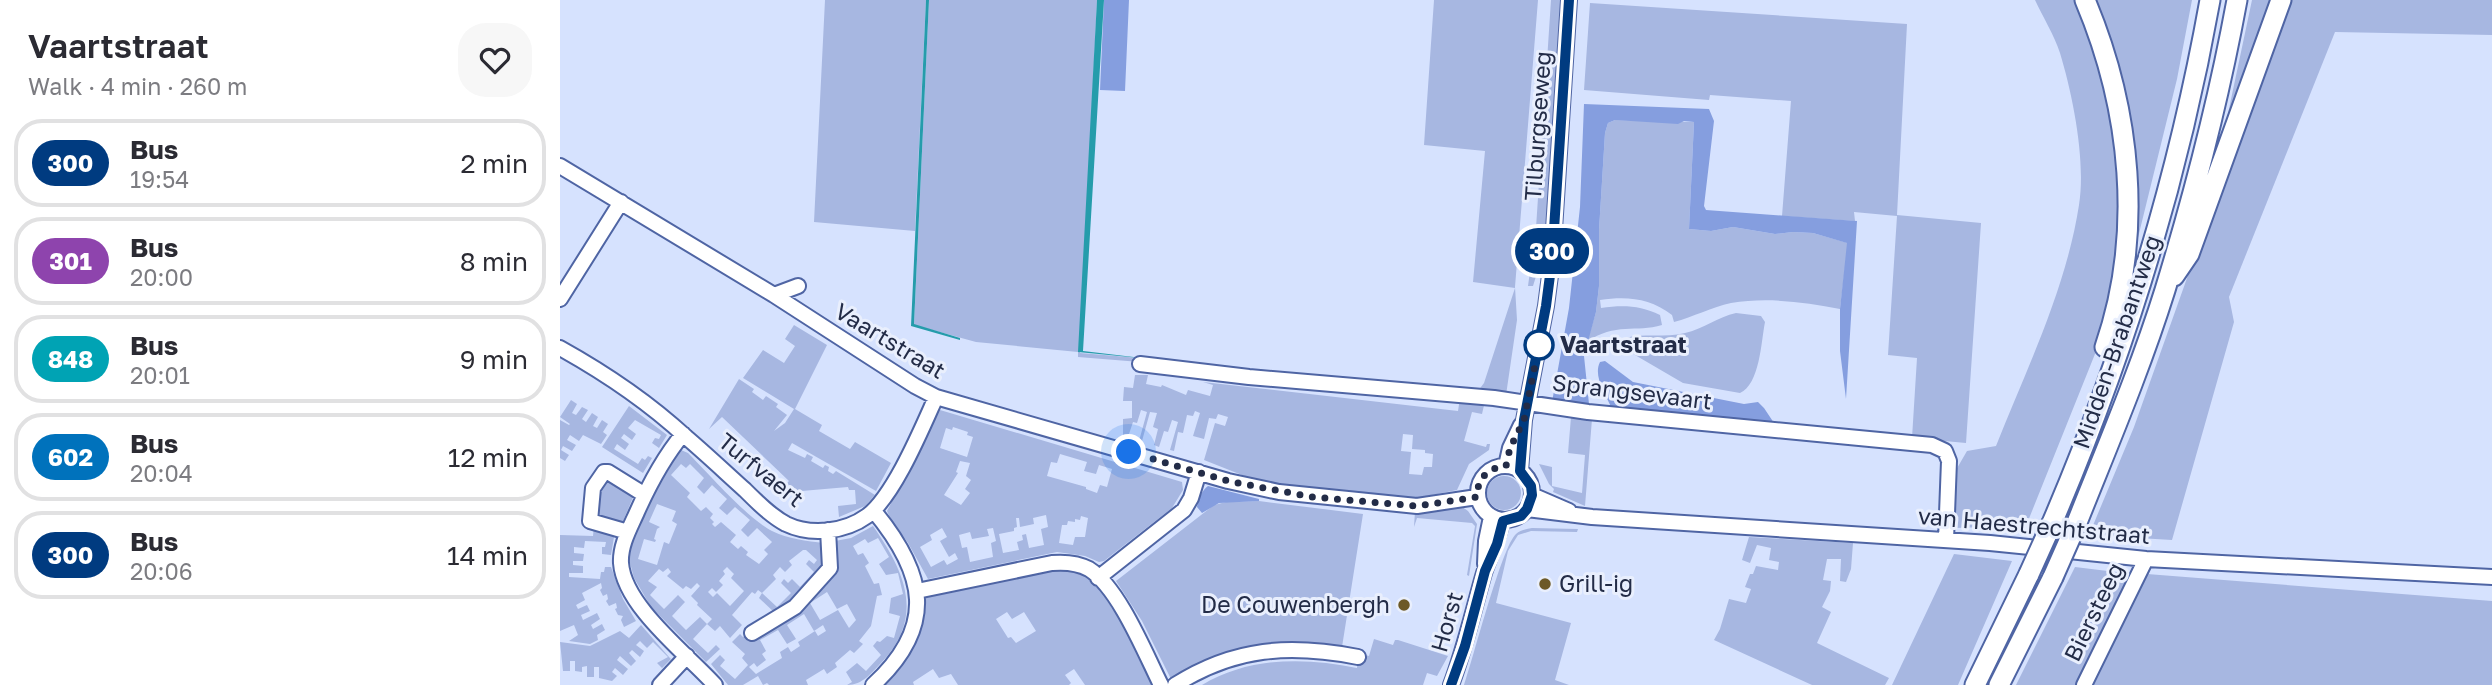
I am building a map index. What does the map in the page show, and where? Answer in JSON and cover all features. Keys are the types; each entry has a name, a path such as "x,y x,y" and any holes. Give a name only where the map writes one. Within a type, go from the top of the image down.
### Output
{"highway":[{"path":"2067,487 2086,404 2116,313 2127,227 2127,167 2121,121 2105,50 2085,0"},
{"name":"Midden-Brabantweg","path":"1975,685 2052,523 2104,390 2155,235 2181,140 2210,0"},
{"name":"Midden-Brabantweg","path":"1999,685 2076,525 2121,412 2164,292 2204,149 2237,0"},
{"path":"2164,292 2189,254 2281,0"}],"street":[{"name":"Tilburgseweg","path":"1520,471 1524,420 1552,260 1569,0"},
{"name":"Vaartstraat","path":"560,166 774,295 936,397 1279,492 1417,506 1477,497"},
{"path":"560,299 621,202"},
{"path":"774,295 798,286"},
{"name":"Turfvaert","path":"560,348 627,390 683,434 784,523 808,530 828,530 856,522 874,510 900,471 936,397"},
{"name":"Sprangsevaart","path":"1140,364 1249,377 1528,402 1588,412 1932,445 1945,451 1949,461 1946,540"},
{"name":"Tilburgseweg","path":"1506,466 1510,448 1524,420"},
{"path":"683,434 673,446 645,495 622,549 621,565 627,584 648,615 715,685"},
{"path":"1506,466 1520,471 1531,486 1530,502 1516,518 1497,519 1482,509 1477,497 1484,475 1497,467 1506,466"},
{"path":"628,532 590,528 593,488 604,472 608,472 645,495"},
{"path":"1098,578 1184,510 1191,498 1199,472"},
{"name":"van Haestrechtstraat","path":"1530,502 1547,513 1573,513 1592,517 1946,540 2146,559 2492,577"},
{"path":"873,685 898,659 911,637 917,619 918,591 902,551 874,510"},
{"name":"Horst","path":"1451,685 1465,646 1485,571 1497,544 1497,519"},
{"path":"752,633 795,607 830,568 828,530"},
{"name":"Biersteeg","path":"2084,685 2146,559"},
{"path":"918,591 1060,562 1082,566 1098,578 1126,616 1161,685"},
{"path":"1175,685 1211,665 1243,654 1269,650 1323,650 1357,657"},
{"path":"660,685 687,656"}],"shaded area":[{"path":"825,0 926,0 915,231 814,222"},
{"path":"926,0 929,0 914,324 960,340 911,326"},
{"path":"929,0 1097,0 1080,353 1140,358 1140,362 1078,357 1078,352 976,342 914,325"},
{"path":"1097,0 1104,0 1083,351 1142,358 1078,352"},
{"path":"1104,0 1129,0 1125,91 1100,90"},
{"path":"1434,0 1538,0 1515,287 1517,320 1506,395 1478,391 1484,383 1515,288 1473,282 1485,151 1424,145"},
{"path":"1551,0 1561,0 1545,256 1542,257 1533,286 1528,286 1536,228"},
{"path":"2035,0 2078,0 2083,10 2120,144 2122,227 2105,329 2024,531 1989,527 1954,528 1951,525 1956,470 1967,451 1996,446 2055,298 2079,205 2081,169 2077,129 2065,70 2058,46"},
{"path":"2090,0 2192,0 2177,79 2132,262 2133,219"},
{"path":"2252,0 2275,0 2219,156"},
{"path":"2286,0 2492,0 2492,35 2335,32 2229,297 2234,322 2172,540 2089,535 2134,427"},
{"path":"1590,3 1907,24 1897,215 1981,223 1966,443 1912,438 1917,358 1888,355 1897,216 1854,212 1855,221 1782,216 1791,101 1710,95 1709,100 1584,90"},
{"path":"1584,104 1709,109 1714,121 1704,206 1706,210 1857,221 1846,399 1840,351 1840,309 1847,243 1813,233 1775,234 1733,227 1711,231 1689,229 1694,122 1684,121 1678,124 1615,120 1608,123 1605,133 1599,230 1599,286 1596,312 1584,356 1589,404 1552,402 1569,308 1580,207"},
{"path":"1615,120 1694,122 1689,229 1711,231 1733,227 1775,234 1813,233 1848,243 1840,309 1786,301 1745,301 1724,305 1674,322 1672,315 1664,309 1647,302 1620,298 1600,300 1601,308 1631,307 1653,312 1660,315 1662,325 1607,332 1587,342 1596,312 1599,286 1599,230 1605,133 1608,123"},
{"path":"1736,313 1761,316 1765,322 1756,372 1747,388 1740,393 1683,383 1623,348 1625,338 1685,333"},
{"path":"794,325 827,345 795,409 822,425 819,431 850,449 855,442 891,463 876,491 792,443 788,450 805,458 807,454 813,457 811,461 823,468 825,465 829,467 828,471 833,474 836,471 875,495 865,506 839,517 838,506 856,504 855,490 849,490 848,487 790,492 784,486 789,481 722,417 709,429 739,379 754,389 752,392 763,400 766,396 778,404 776,407 787,415 774,431 785,423 794,409 743,378 763,350 784,363 795,346 785,339"},
{"path":"1605,361 1633,382 1744,404 1758,402 1774,423 1611,407 1598,373 1600,362"},
{"path":"1135,375 1148,375 1146,384 1162,385 1186,395 1188,390 1210,396 1213,385 1203,382 1458,411 1460,398 1485,401 1482,414 1472,412 1464,441 1486,447 1490,444 1489,450 1469,464 1457,490 1417,498 1301,489 1252,479 1204,460 1215,423 1225,426 1228,417 1218,414 1216,419 1209,418 1204,439 1193,436 1200,413 1195,411 1193,416 1187,415 1183,433 1178,432 1174,451 1170,450 1178,422 1172,420 1168,432 1164,431 1159,447 1154,445 1158,429 1153,427 1157,413 1150,412 1142,441 1139,441 1147,412 1141,410 1128,437 1123,436 1123,419 1132,418 1132,401 1123,401 1124,387 1133,388","holes":["1403,434 1413,435 1412,449 1433,454 1432,467 1424,467 1422,475 1409,474 1411,452 1401,451"]},
{"path":"571,400 577,404 572,413 576,415 582,407 588,410 582,419 586,422 592,413 598,417 593,426 597,428 602,420 608,424 603,432 607,435 601,444 583,435 579,441 570,435 567,440 576,445 572,451 563,446 561,450 569,455 565,461 560,458 560,420 570,424 560,417"},
{"path":"629,406 667,435 659,448 652,443 661,435 635,420 628,428 636,434 632,440 624,434 621,438 629,444 625,450 617,444 614,449 638,464 642,458 652,458 643,473 602,447"},
{"path":"940,410 1182,482 1183,490 1172,508 1104,561 1057,552 928,579 887,511","holes":["953,427 968,432 967,435 973,437 967,457 940,448 946,428 952,430","1060,454 1087,462 1084,471 1096,474 1099,465 1112,469 1107,487 1100,485 1097,493 1086,487 1047,476 1051,462 1057,463","960,461 970,463 966,476 971,480 965,489 970,493 961,505 944,495 958,473 956,472","1046,515 1048,527 1041,529 1044,545 1029,548 1026,534 1022,535 1023,540 1017,542 1019,550 1003,553 999,534 1014,531 1017,527 1016,518 1019,518 1020,527 1034,524 1033,518","1081,516 1088,518 1085,537 1075,537 1073,545 1059,543 1062,525 1067,525 1068,521 1075,522 1075,519 1080,520","942,528 947,537 940,541 949,557 955,553 958,559 947,565 944,560 931,567 920,547 932,540 930,535","993,528 996,541 991,543 993,557 970,562 967,547 962,548 959,535 970,532 972,539 989,536 987,529"]},
{"path":"1571,417 1592,419 1585,506 1553,492 1554,489 1549,484 1539,464 1552,467 1552,486 1582,493 1585,455 1568,453"},
{"path":"681,450 688,453 762,525 784,536 824,543 824,566 776,614 759,598 762,593 758,590 755,594 752,592 732,615 742,625 730,638 720,626 715,631 707,624 693,639 708,653 716,645 720,649 706,662 651,607 634,578 629,552 651,497","holes":["681,464 686,468 690,464 704,478 697,487 704,494 712,485 727,499 719,508 727,515 735,507 750,520 741,530 748,537 757,528 772,542 764,550 768,554 759,564 746,555 748,552 741,546 738,549 730,542 736,535 721,522 715,527 712,524 714,522 710,518 713,514 706,507 701,511 687,497 690,493 671,475","657,504 676,511 672,521 677,524 669,544 664,542 657,565 638,559 644,539 655,542 657,529 660,527 649,522","803,550 817,560 814,564 809,560 806,564 814,572 800,587 792,579 788,583 784,579 781,583 791,593 777,607 762,593 776,579 773,575 780,567 785,572 792,565 789,561","727,567 734,574 731,578 744,591 730,606 717,593 713,597 708,592 712,588 716,592 723,585 719,581 725,574 723,571","668,568 671,572 667,576 683,589 686,586 691,589 697,583 700,586 691,596 712,619 707,624 700,617 686,630 672,616 685,602 678,595 664,609 650,595 657,587 648,581 659,569 663,572"]},
{"path":"1504,476 1516,481 1521,493 1516,505 1504,510 1492,505 1487,493 1492,481"},
{"path":"611,480 634,495 621,526 594,515 601,482"},
{"path":"1208,486 1259,501 1219,503 1202,513 1197,507"},
{"path":"1259,501 1363,514 1342,647 1298,644 1256,647 1220,656 1171,679 1142,621 1116,581 1214,505"},
{"path":"1461,506 1477,524 1469,576 1467,575 1475,526 1472,523 1417,518 1414,527 1415,511"},
{"path":"594,525 618,535 614,537 611,555 602,554 602,547 605,547 606,542 585,541 584,548 574,547 574,553 584,554 583,561 573,561 573,565 583,566 583,573 569,573 569,577 600,579 605,567 611,567 623,599 636,621 624,627 621,620 623,616 618,615 615,609 616,603 609,606 606,601 607,594 603,596 601,583 582,593 585,600 576,605 578,609 587,605 590,611 581,615 583,620 597,613 600,619 591,625 593,629 602,624 605,630 597,635 598,640 590,644 569,641 578,635 574,625 560,631 560,535 593,536"},
{"path":"873,526 894,560 906,594 903,628 895,645 882,662 862,681 847,685 852,682 846,672 857,663 866,671 881,655 873,646 877,641 880,642 887,636 894,638 900,616 889,613 891,598 903,594 898,573 886,575 879,564 889,557 878,538 868,543 865,539 853,546 858,555 863,553 869,563 865,566 874,584 879,583 882,595 877,596 871,626 859,641 863,644 854,653 850,650 835,663 837,667 827,674 824,669 806,680 808,685 763,685 758,676 743,685 728,685 711,664 720,655 725,660 720,666 735,679 748,665 742,658 745,654 732,642 740,634 743,637 748,632 753,640 794,616 826,581 835,541 851,538","holes":["827,592 837,609 847,604 856,620 849,628 838,610 820,620 810,603","804,614 814,631 823,625 826,631 818,636 815,631 798,642 800,646 791,652 788,647 780,652 782,658 756,674 749,667 754,663 757,667 766,660 762,654 766,651 760,640 778,630 787,644 796,639 787,625"]},
{"path":"1532,528 1578,529 1577,532 1531,531 1518,535 1508,551 1496,603 1571,623 1555,680 1569,685 1464,685 1503,559 1518,533"},
{"path":"1749,537 1853,543 1851,569 1846,582 1840,581 1841,559 1827,559 1823,580 1831,581 1830,591 1822,607 1831,612 1817,643 1889,678 1885,685 1812,685 1714,640 1729,599 1746,603 1751,589 1745,587 1756,566 1778,570 1779,562 1769,560 1771,548 1757,545 1750,563 1742,560"},
{"path":"1954,554 2012,561 1958,685 1892,685"},
{"path":"2075,567 2132,574 2076,685 2016,685"},
{"path":"1058,568 1079,573 1095,582 1125,628 1154,685 1085,685 1074,669 1065,675 1071,683 1069,685 958,685 951,674 939,678 933,669 913,682 914,685 880,685 906,657 919,635 923,624 925,598","holes":["1007,612 1012,619 1024,612 1036,631 1016,643 1011,637 1008,638 996,619"]},
{"path":"2147,574 2492,601 2492,685 2091,685"},
{"path":"641,625 671,659 662,668 657,663 668,657 653,642 647,648 640,641 636,645 644,651 640,657 632,650 629,653 636,661 631,666 620,656 617,660 628,669 623,675 615,668 612,672 617,676 612,681 599,678 599,667 594,667 594,677 587,677 587,666 582,667 582,672 575,671 575,661 570,661 570,671 563,671 560,642 590,646 620,631 629,638"},
{"path":"1374,639 1393,645 1395,640 1398,640 1448,656 1437,676 1427,673 1423,685 1202,685 1220,676 1258,664 1297,661 1357,668 1358,657 1362,654 1369,656"}],"bus line":[{"name":"300","path":"1451,685 1503,521 1521,516 1531,502 1531,486 1520,471 1524,451 1524,420 1535,372 1552,260 1569,0"}],"place":[{"name":"Vaartstraat","path":"1539,345"},
{"name":"Grill-ig","path":"1545,584"},
{"name":"De Couwenbergh","path":"1404,605"}],"route":[{"path":"1129,452 1228,481 1312,497 1417,506 1477,497 1477,489 1484,475 1497,467 1506,466 1510,448 1524,420 1539,345"}]}
